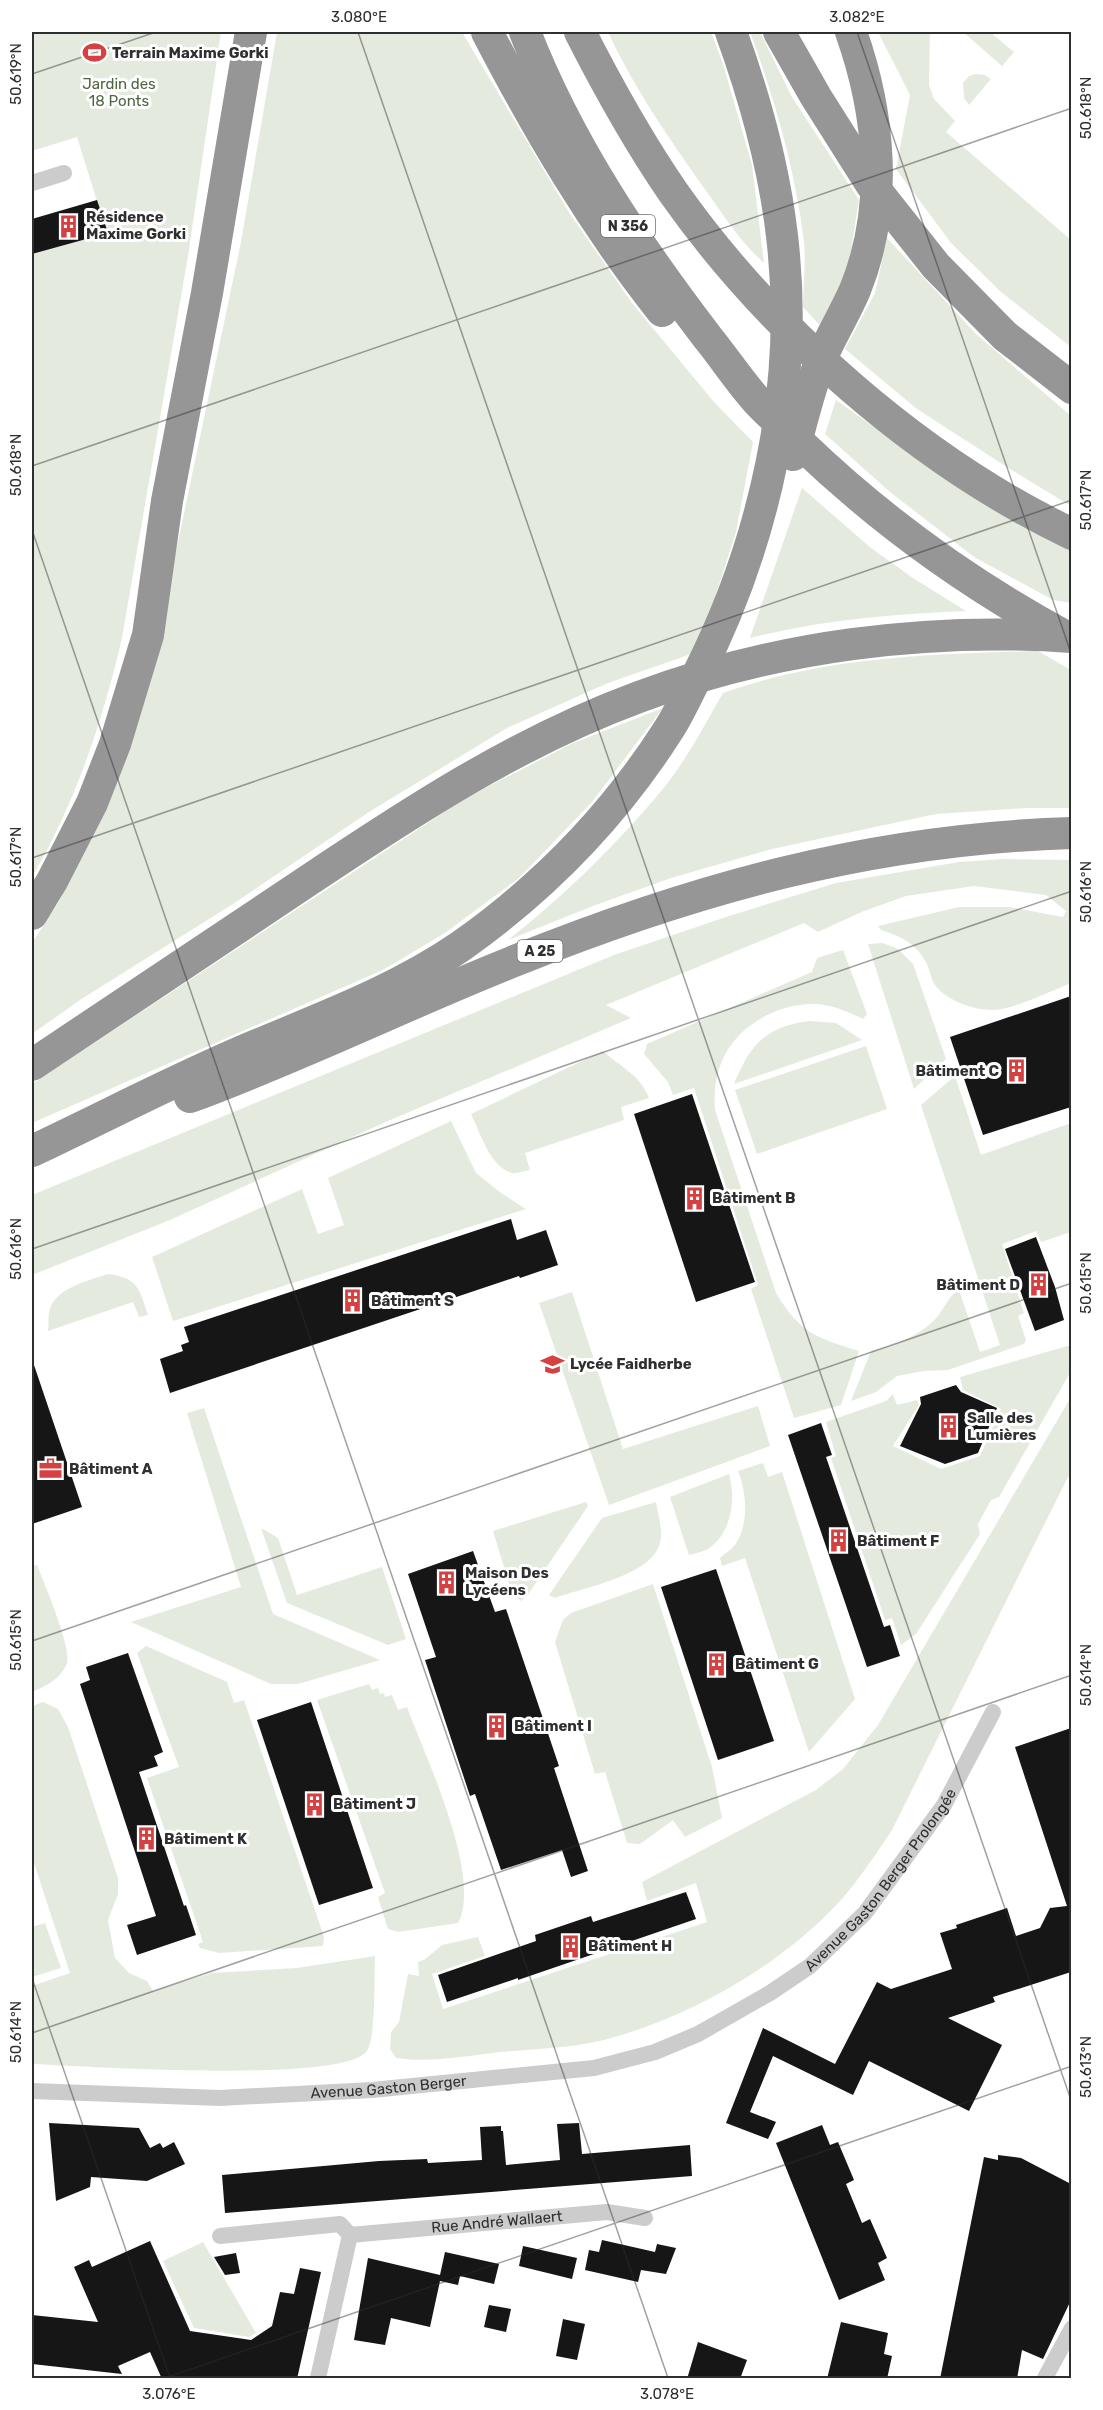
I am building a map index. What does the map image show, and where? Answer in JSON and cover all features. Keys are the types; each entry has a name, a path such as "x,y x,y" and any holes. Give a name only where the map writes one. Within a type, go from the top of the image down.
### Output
{"highway":[{"path":"32,914 52,881 92,803 115,744 148,635 167,501 207,293 249,32"},
{"path":"487,32 546,140 585,205 634,275 691,344 732,383 758,402"},
{"name":"N 356","path":"525,32 576,138 614,204 656,268 758,402 819,461 888,521 990,592 1071,638"},
{"path":"580,32 625,117 662,175 698,225 761,300 846,382 906,431 993,491 1071,534"},
{"path":"32,1153 206,1067 401,982 461,945 509,909 557,867 607,814 671,726 716,638 749,553 767,487 781,404 784,366 783,237 765,140 731,32"},
{"path":"779,32 816,97 871,184 936,266 1005,336 1071,388"},
{"path":"785,32 816,97"},
{"path":"749,553 773,534 809,394 822,358 855,289 870,238 877,175 876,139 869,93 851,32"},
{"path":"32,1065 380,832 495,763 565,728 639,697 717,672 802,652 846,645 918,637 998,634 1071,638"},
{"name":"A 25","path":"32,1153 211,1089 532,954 710,892 806,866 897,848 985,838 1071,833"}],"street":[{"path":"32,183 64,173"},
{"name":"Avenue Gaston Berger Prolongée","path":"735,2015 810,1966 866,1913 944,1806 993,1712"},
{"name":"Avenue Gaston Berger","path":"32,2091 220,2098 372,2090 582,2069 613,2064 655,2052 735,2015"},
{"name":"Rue André Wallaert","path":"220,2236 340,2224 350,2235 607,2212 645,2218"},
{"path":"318,2379 350,2235"},
{"path":"1046,2379 1071,2328"}],"green space":[{"name":"Jardin des 18 Ponts","path":"32,32 221,32 188,256 122,638 106,700 86,761 62,820 32,877 32,254 107,233 77,137 32,151"},
{"path":"277,32 462,32 570,214 632,303 714,402 753,442 736,532 707,622 694,653 608,683 507,728 369,812 233,904 80,1000 32,1034 32,943 60,900 108,802 146,694 241,242"},
{"path":"608,32 711,32 723,64 752,165 764,263 732,227 665,131 629,73"},
{"path":"750,32 760,32 792,97 859,200 849,262 824,330 803,307 805,250 790,161 768,83"},
{"path":"878,32 930,32 929,85 934,99 955,121 946,132 1071,240 1071,347 1001,292 951,243 896,169 910,95"},
{"path":"963,32 990,32 1014,52 1002,66"},
{"path":"985,75 991,79 969,105 964,98 963,83 969,76"},
{"path":"887,238 976,334 1071,416 1071,506 917,409 845,349 875,293"},
{"path":"836,400 949,480 1071,551 1071,603 1053,600 974,557 890,492 825,434"},
{"path":"802,488 871,548 966,611 857,619 750,638"},
{"path":"1038,651 1071,670 1071,808 1027,808 936,814 772,849 671,878 508,940 569,888 608,850 662,790 679,767 723,693 761,681 839,665 918,656"},
{"path":"663,708 592,802 519,878 445,933 383,970 32,1123 32,1084 464,799 573,743"},
{"path":"1003,859 1071,860 1071,983 1011,1007 994,1010 975,1008 948,997 935,985 927,964 918,951 902,938 881,930 878,926 959,907 1009,907 1063,917 1066,911 1046,895 974,886 906,896 864,911 818,932 804,923 606,1005 631,1018 388,1121 170,1220 32,1275 32,1195 614,955 836,883 959,862"},
{"path":"883,943 898,949 913,964 946,1059 914,1089 868,944"},
{"path":"843,950 867,1014 863,1019 837,1008 817,1004 797,1005 770,1014 747,1028 728,1049 715,1086 715,1110 776,1293 793,1317 810,1332 859,1351 841,1405 794,1418 751,1289 758,1285 694,1088 673,1095 668,1082 644,1054 647,1044 812,972 817,958"},
{"path":"809,1021 836,1023 862,1040 734,1084 746,1059 761,1040 781,1028"},
{"path":"866,1046 887,1109 757,1154 735,1090"},
{"path":"603,1051 641,1083 649,1098 621,1107 624,1120 525,1153 530,1170 512,1173 498,1164 487,1148 471,1114"},
{"path":"955,1076 981,1155 1071,1123 1071,1232 1041,1242 1036,1231 1002,1244 1024,1313 1018,1316 1026,1340 1024,1344 948,1370 923,1371 897,1376 876,1392 851,1401 871,1351 898,1343 924,1329 959,1290 980,1352 1000,1345 921,1105"},
{"path":"451,1121 476,1173 526,1209 173,1321 152,1257 302,1189 318,1234 344,1225 328,1178"},
{"path":"108,1274 126,1278 136,1286 148,1315 139,1317 133,1302 48,1331 49,1312 58,1297 73,1287"},
{"path":"572,1292 623,1449 758,1406 770,1446 609,1505 539,1303"},
{"path":"1071,1345 1071,1371 999,1497 991,1500 978,1524 980,1534 916,1634 901,1645 892,1618 885,1620 831,1458 836,1456 826,1422 886,1401 893,1394 897,1405 917,1400 919,1405 893,1446 941,1469 980,1456 1001,1409 963,1390 960,1377"},
{"path":"1071,1397 1071,1471 892,1830 848,1892 817,1924 791,1946 732,1986 669,2018 636,2030 604,2040 566,2047 435,2059 396,2058 390,2049 391,2032 399,2022 408,1974 419,1976 418,1962 424,1960 442,1945 478,1937 485,1956 432,1974 443,2009 707,1922 696,1883 647,1901 642,1882 816,1790 843,1769 878,1725"},
{"path":"204,1408 273,1614 380,1660 298,1684 271,1684 131,1622 241,1587 187,1413"},
{"path":"763,1463 768,1477 782,1472 855,1699 809,1752 745,1558 722,1566 720,1558 735,1545 743,1528 745,1499 738,1471"},
{"path":"729,1474 732,1504 727,1525 716,1542 708,1549 689,1555 670,1497"},
{"path":"586,1502 588,1506 527,1596 521,1601 512,1594 493,1531"},
{"path":"656,1502 661,1537 658,1548 651,1558 641,1566 612,1580 555,1598 549,1595 602,1518"},
{"path":"261,1528 278,1538 297,1595 382,1567 406,1639 388,1645 287,1603"},
{"path":"32,1565 37,1565 62,1630 67,1663 57,1678 32,1692"},
{"path":"653,1584 712,1767 722,1818 685,1837 673,1820 640,1844 627,1843 605,1772 595,1774 555,1642 563,1620 571,1613"},
{"path":"146,1646 227,1682 234,1703 244,1700 324,1937 323,1946 219,1953 200,1948 198,1944 203,1942 147,1778 179,1767 137,1653"},
{"path":"369,1684 372,1690 378,1688 380,1694 384,1693 385,1697 392,1695 398,1710 407,1707 438,1785 458,1847 463,1877 464,1903 458,1923 398,1932 388,1929 378,1897 385,1893 317,1700"},
{"path":"43,1702 58,1709 68,1727 118,1878 118,1894 108,1920 115,1958 129,1973 147,1981 153,1991 212,1973 297,1968 375,1956 372,2033 367,2051 348,2061 312,2067 264,2070 209,2071 32,2064 32,1986 70,1973 32,1857 32,1706"},
{"path":"45,1923 61,1968 32,1977 32,1927"},
{"path":"203,2242 256,2333 249,2337 194,2328 163,2261"}],"building":[{"name":"Résidence Maxime Gorki","path":"97,200 108,233 32,254 32,219"},
{"name":"Bâtiment C","path":"1071,996 1071,1107 983,1135 950,1037"},
{"name":"Bâtiment B","path":"692,1094 755,1282 696,1302 634,1114"},
{"name":"Bâtiment S","path":"511,1219 517,1240 546,1230 558,1265 170,1393 160,1359 183,1351 181,1345 189,1342 184,1327"},
{"name":"Bâtiment D","path":"1036,1237 1055,1287 1064,1320 1035,1331 1005,1249"},
{"name":"Bâtiment A","path":"34,1365 82,1507 32,1524 32,1366"},
{"name":"Salle des Lumières","path":"956,1385 961,1392 997,1408 978,1453 945,1464 900,1446 921,1404 920,1397"},
{"name":"Bâtiment F","path":"821,1423 832,1455 826,1457 884,1627 890,1625 900,1656 867,1667 788,1435"},
{"name":"Bâtiment I","path":"473,1551 495,1612 506,1609 559,1766 554,1768 588,1871 571,1877 562,1850 501,1870 475,1794 470,1796 425,1660 436,1657 408,1574"},
{"name":"Bâtiment G","path":"716,1569 774,1741 718,1760 661,1587"},
{"name":"Bâtiment K","path":"128,1653 163,1752 154,1756 158,1766 139,1772 196,1935 137,1955 127,1925 156,1916 80,1684 90,1680 86,1667"},
{"name":"Bâtiment J","path":"311,1702 373,1888 319,1905 257,1720"},
{"path":"1071,1728 1071,1972 993,1997 995,2002 948,2018 1002,2045 969,2111 869,2061 853,2095 773,2056 750,2112 776,2122 768,2139 726,2123 763,2028 835,2064 877,1982 891,1989 952,1969 940,1933 957,1928 956,1925 1007,1908 1016,1936 1040,1928 1050,1908 1067,1906 1015,1747"},
{"name":"Bâtiment H","path":"686,1892 696,1919 447,2002 438,1975 536,1941 535,1935 591,1916 593,1922"},
{"path":"49,2123 139,2128 150,2148 160,2143 163,2148 174,2142 185,2164 147,2181 91,2177 90,2187 56,2201"},
{"path":"579,2123 582,2154 690,2145 692,2176 225,2213 222,2175 379,2161 427,2159 428,2163 482,2160 480,2127 501,2126 506,2165 560,2160 557,2124"},
{"path":"822,2125 830,2145 838,2142 854,2180 846,2184 862,2223 870,2219 887,2258 878,2263 885,2280 839,2300 776,2143"},
{"path":"998,2155 1021,2158 1071,2184 1071,2300 1043,2359 1022,2350 1017,2379 940,2379 984,2157 998,2160"},
{"path":"602,2240 655,2252 657,2244 676,2248 666,2274 641,2270 638,2282 585,2270 589,2250 599,2252"},
{"path":"150,2241 190,2331 251,2340 272,2326 280,2292 294,2294 300,2268 321,2272 297,2379 162,2379 150,2352 118,2366 122,2374 32,2364 32,2315 98,2322 74,2267 89,2260 92,2267"},
{"path":"523,2246 577,2258 572,2279 519,2266"},
{"path":"445,2252 499,2264 494,2284 460,2276 458,2285 440,2281 430,2327 391,2318 385,2345 354,2340 368,2258 440,2275"},
{"path":"236,2253 240,2273 225,2275 214,2257"},
{"path":"489,2305 511,2309 506,2332 484,2327"},
{"path":"563,2319 585,2324 577,2360 556,2356"},
{"path":"841,2322 888,2333 884,2354 892,2356 887,2379 827,2379"},
{"path":"698,2342 747,2360 740,2379 687,2379"}],"place":[{"name":"Terrain Maxime Gorki","path":"94,53"},
{"name":"Résidence Maxime Gorki","path":"68,226"},
{"name":"Bâtiment C","path":"1017,1071"},
{"name":"Bâtiment B","path":"694,1198"},
{"name":"Bâtiment D","path":"1038,1285"},
{"name":"Bâtiment S","path":"353,1301"},
{"name":"Lycée Faidherbe","path":"552,1364"},
{"name":"Salle des Lumières","path":"949,1427"},
{"name":"Bâtiment A","path":"51,1469"},
{"name":"Bâtiment F","path":"839,1541"},
{"name":"Maison Des Lycéens","path":"447,1582"},
{"name":"Bâtiment G","path":"717,1664"},
{"name":"Bâtiment I","path":"496,1726"},
{"name":"Bâtiment J","path":"315,1804"},
{"name":"Bâtiment K","path":"146,1839"},
{"name":"Bâtiment H","path":"570,1946"}]}
